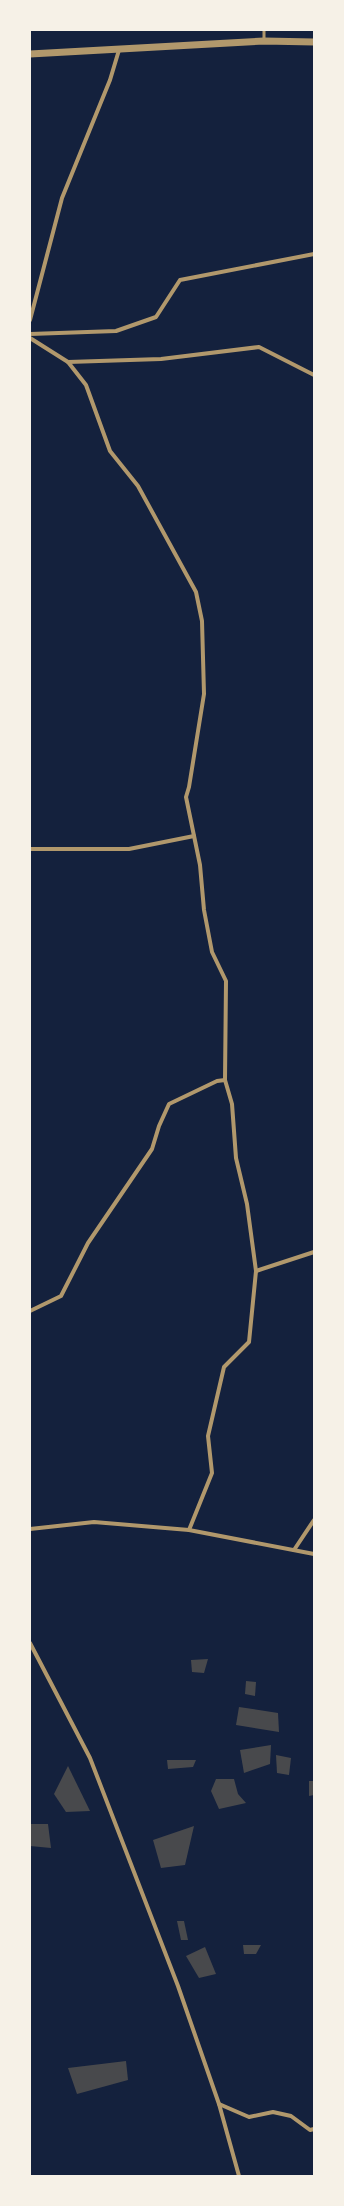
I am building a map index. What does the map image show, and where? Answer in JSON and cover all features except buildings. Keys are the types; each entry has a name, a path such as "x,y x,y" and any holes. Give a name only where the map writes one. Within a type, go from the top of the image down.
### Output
{"street":[{"path":"30,54 264,41 314,42"},
{"path":"30,320 62,198 110,80 119,50"},
{"path":"30,334 116,331 156,317 180,280 314,254"},
{"path":"30,338 68,362 86,385 110,451 138,486 196,592 202,621 204,694 189,787 186,797 200,865 204,910 212,952 226,981 225,1080 232,1104 236,1158 247,1204 256,1271 249,1342 224,1368 208,1436 212,1473 189,1530"},
{"path":"68,362 161,359 258,347 314,375"},
{"path":"30,849 56,851 129,849 194,836"},
{"path":"30,1311 61,1296 88,1243 152,1149 159,1126 169,1104 217,1081 225,1080"},
{"path":"256,1271 314,1252"},
{"path":"294,1550 314,1520"},
{"path":"30,1529 94,1522 189,1530 314,1554"},
{"path":"30,1643 90,1758 178,1986 219,2104 239,2176"},
{"path":"219,2104 249,2117 273,2112 291,2116 310,2130 314,2129"}],"lane":[{"path":"264,30 264,41"}]}
